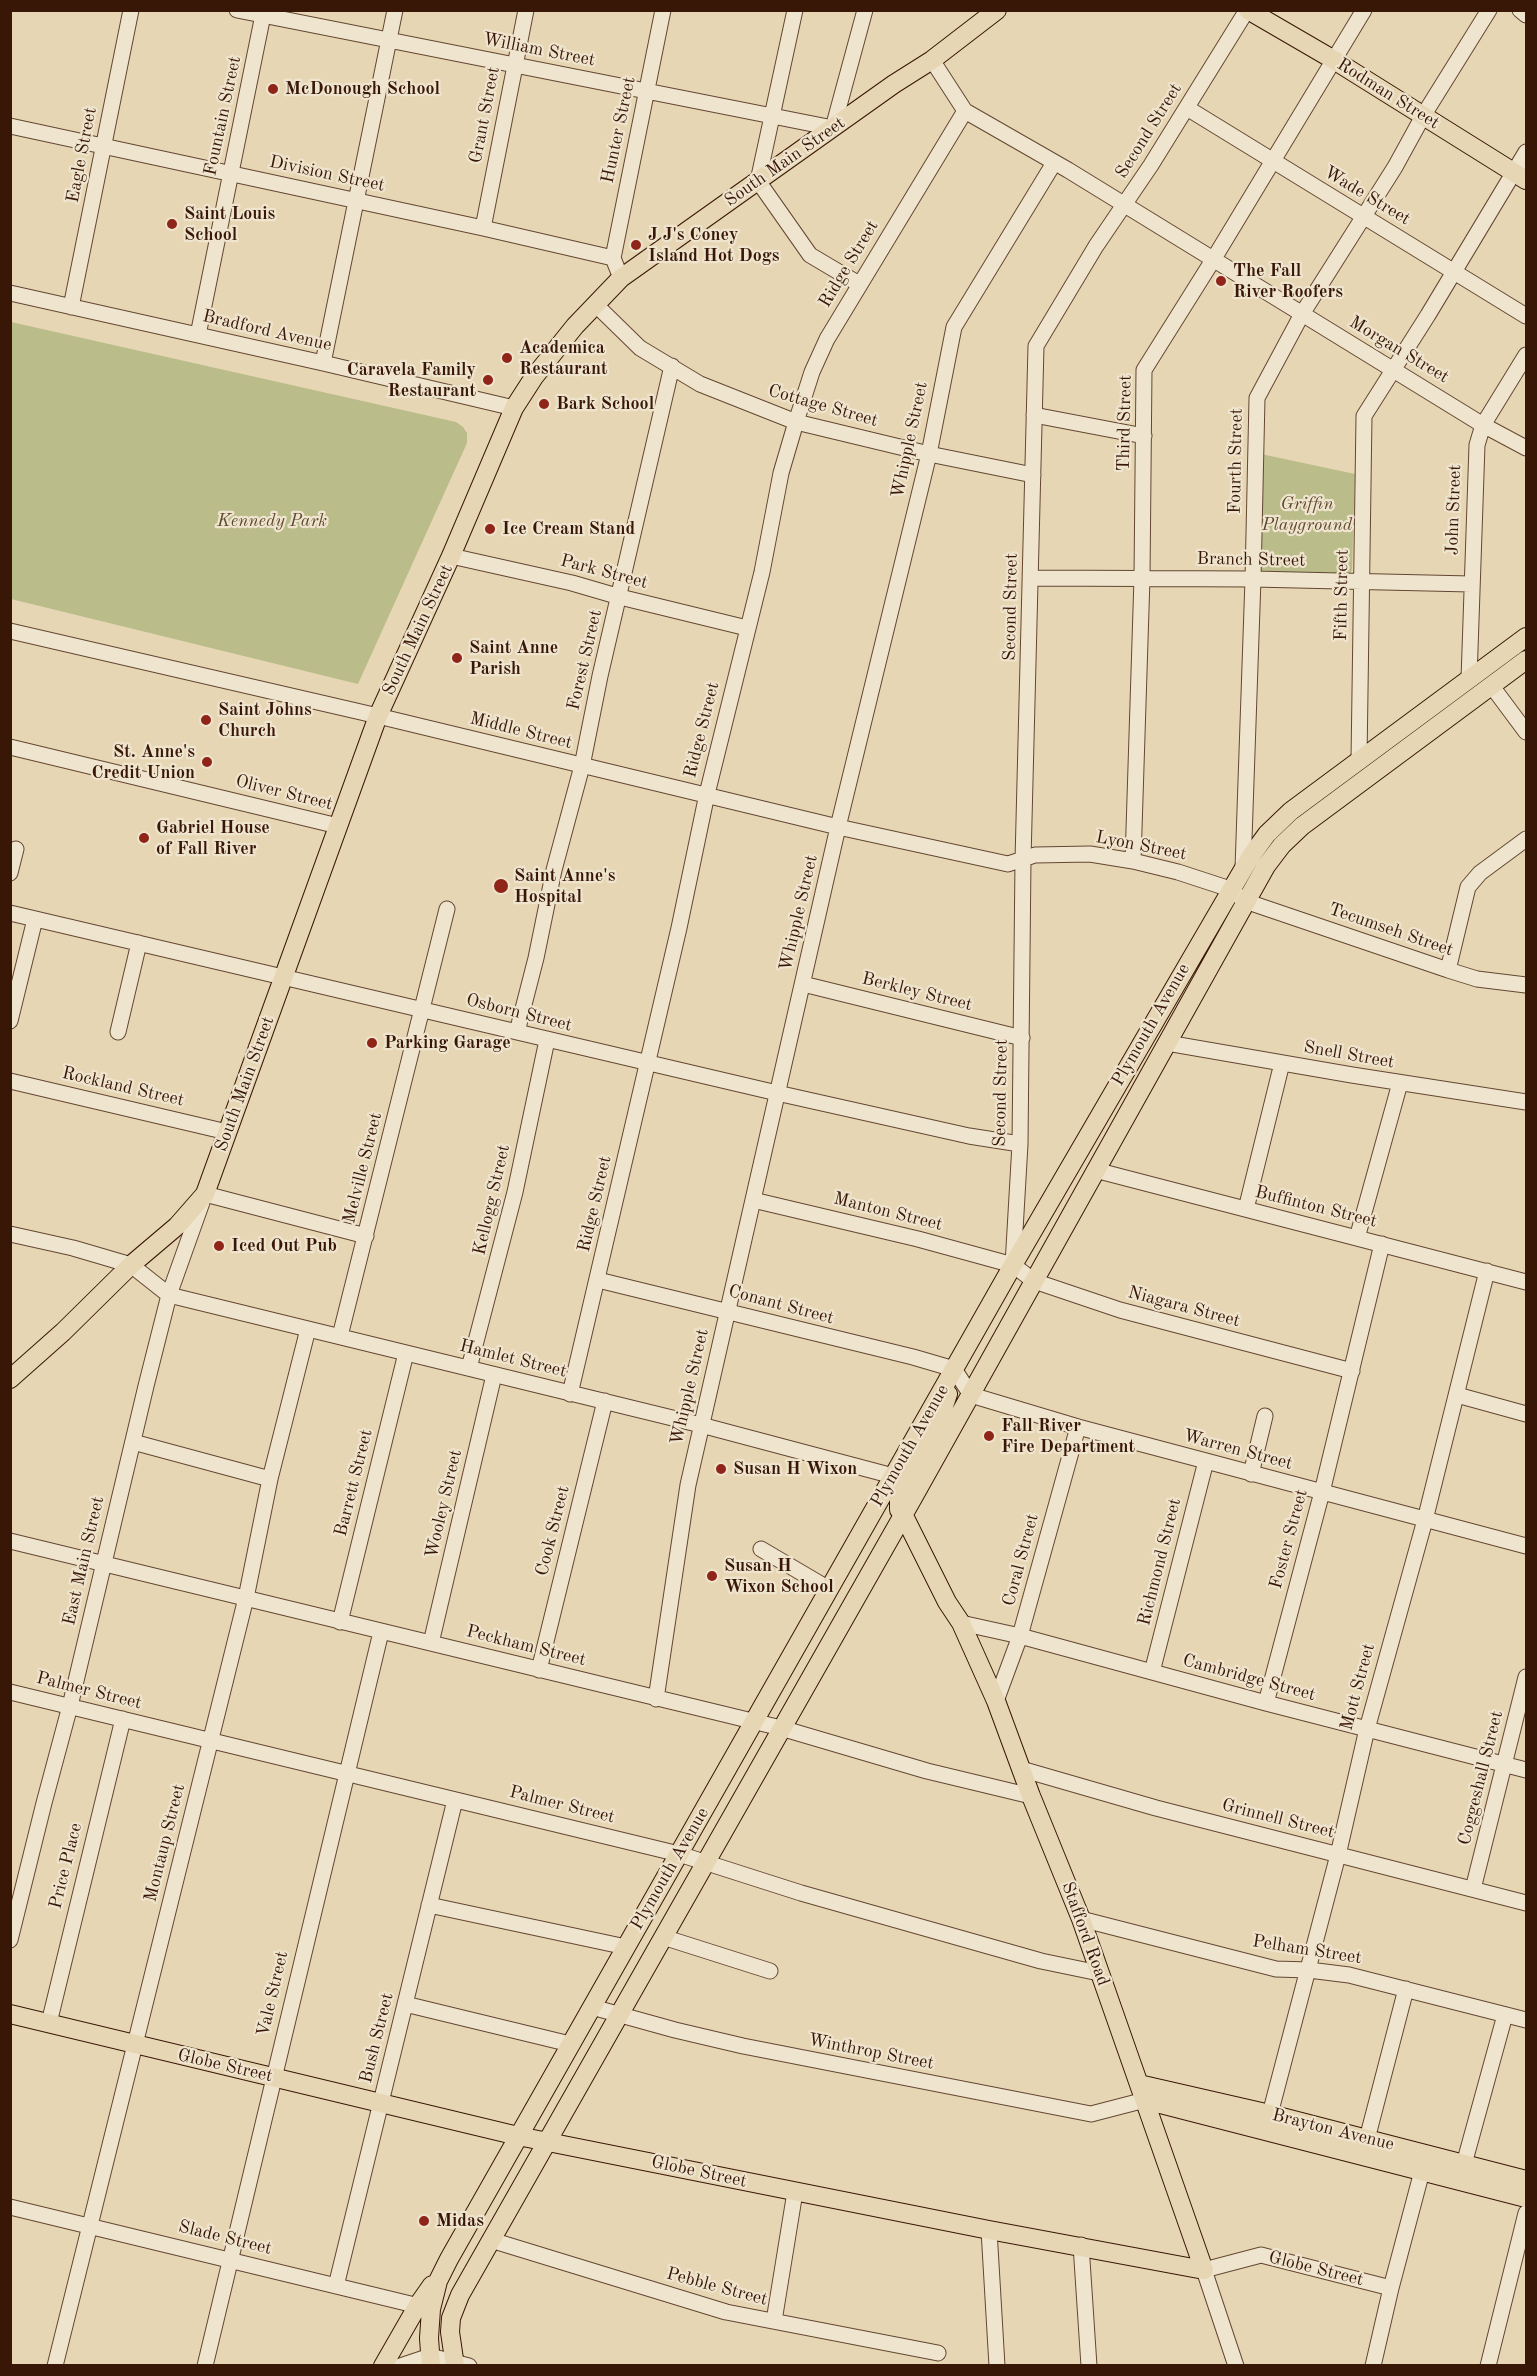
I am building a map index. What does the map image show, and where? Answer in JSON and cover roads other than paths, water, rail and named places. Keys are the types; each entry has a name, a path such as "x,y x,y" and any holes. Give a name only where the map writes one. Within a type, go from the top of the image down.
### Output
{"main road":[{"name":"South Main Street","path":"10,1379 63,1332 131,1265 177,1226 205,1194 378,716 452,556 514,408 553,352 621,278 894,84 932,60 997,10"},
{"name":"Rodman Street","path":"1247,10 1335,60 1521,176"},
{"name":"Plymouth Avenue","path":"383,2366 424,2307 570,2044 1013,1265 1243,868 1262,841 1282,819 1527,637"},
{"name":"Plymouth Avenue","path":"446,2363 454,2309 490,2240 903,1514 1245,901 1271,859 1295,832 1527,660"},
{"path":"903,1514 898,1505 899,1497 936,1430 954,1369"},
{"name":"Stafford Road","path":"903,1514 947,1602 961,1623 996,1701 1031,1796 1081,1919 1204,2270"},
{"name":"Globe Street","path":"10,2014 518,2136 548,2140 988,2230 1081,2245 1204,2270"},
{"name":"Brayton Avenue","path":"1142,2092 1270,2114 1367,2139 1425,2163 1527,2198"},
{"name":"Brayton Avenue","path":"1142,2092 1425,2163 1464,2164 1527,2180"},
{"path":"424,2307 446,2363"}],"street":[{"name":"Eagle Street","path":"71,307 131,10"},
{"name":"William Street","path":"237,10 264,13 515,66 833,128"},
{"path":"323,363 395,10"},
{"name":"Grant Street","path":"483,228 526,10"},
{"name":"Hunter Street","path":"613,258 663,10"},
{"path":"795,10 758,181 810,255 859,284"},
{"path":"833,128 865,10"},
{"name":"Second Street","path":"1013,1265 1020,1144 1023,860 1036,346 1096,246 1125,205 1247,10"},
{"name":"Third Street","path":"1133,861 1143,578 1144,370 1364,10"},
{"name":"Fourth Street","path":"1243,868 1257,398 1302,314 1490,10"},
{"path":"1520,10 1527,15"},
{"name":"Fountain Street","path":"198,335 264,13"},
{"name":"Morgan Street","path":"932,60 965,111 1125,205 1483,425 1527,448"},
{"name":"Wade Street","path":"1187,108 1527,316"},
{"name":"Ridge Street","path":"570,1394 679,928 706,794 762,572 781,473 796,422 812,372 827,339 965,111"},
{"name":"Division Street","path":"10,126 613,258"},
{"name":"Fifth Street","path":"1359,760 1364,416 1454,272 1521,176 1527,152"},
{"name":"Whipple Street","path":"656,1699 688,1485 701,1425 838,827 928,454 954,327 1054,163"},
{"path":"613,258 621,278"},
{"name":"Bradford Avenue","path":"10,293 514,408"},
{"name":"Cottage Street","path":"595,304 640,348 700,384 796,422 928,454 1033,475"},
{"name":"John Street","path":"1469,680 1477,446 1483,425 1527,355"},
{"name":"Forest Street","path":"517,1032 536,958 554,870 582,766 600,676 672,366"},
{"path":"1034,415 1144,436"},
{"name":"Park Street","path":"452,556 572,583 620,597 747,627"},
{"name":"Branch Street","path":"1031,578 1253,579 1471,584"},
{"name":"Middle Street","path":"10,631 378,716 838,827 1008,864 1023,860"},
{"path":"1491,686 1527,732"},
{"name":"Oliver Street","path":"10,747 338,826"},
{"path":"1448,970 1468,887 1480,873 1527,839"},
{"path":"10,873 16,849"},
{"name":"Lyon Street","path":"1023,860 1035,855 1090,854 1133,861 1178,872 1230,889 1245,901"},
{"name":"Tecumseh Street","path":"1245,901 1477,979 1527,986"},
{"name":"Melville Street","path":"340,1336 447,909"},
{"name":"Osborn Street","path":"10,913 777,1093 969,1136 1020,1144"},
{"path":"10,1021 35,919"},
{"path":"118,1032 139,943"},
{"name":"Berkley Street","path":"803,984 1022,1038"},
{"name":"Kellogg Street","path":"469,1368 515,1192 547,1040"},
{"name":"Snell Street","path":"1167,1043 1282,1064 1527,1102"},
{"path":"1246,1209 1282,1064"},
{"name":"Rockland Street","path":"10,1081 227,1132"},
{"path":"1357,1238 1400,1083"},
{"name":"Buffinton Street","path":"1095,1170 1527,1282"},
{"path":"205,1194 366,1236"},
{"name":"East Main Street","path":"10,1940 70,1706 170,1295 205,1194"},
{"name":"Manton Street","path":"753,1200 918,1239 1013,1265"},
{"path":"10,1234 73,1248 131,1265"},
{"name":"Foster Street","path":"1266,1703 1322,1492 1382,1244"},
{"name":"Hamlet Street","path":"131,1265 170,1295 701,1425 893,1476"},
{"name":"Niagara Street","path":"1013,1265 1034,1281 1120,1310 1352,1371"},
{"name":"Mott Street","path":"1270,2114 1338,1855 1367,1729 1425,1520 1487,1271"},
{"name":"Conant Street","path":"598,1280 954,1369"},
{"name":"Montaup Street","path":"55,2366 246,1598 270,1479 308,1329"},
{"name":"Barrett Street","path":"340,1622 406,1353"},
{"path":"954,1369 970,1395"},
{"name":"Wooley Street","path":"431,1643 494,1375"},
{"name":"Warren Street","path":"970,1395 1251,1474 1527,1546"},
{"path":"1457,1395 1527,1414"},
{"name":"Cook Street","path":"539,1670 605,1401"},
{"path":"1251,1474 1265,1416"},
{"name":"Coral Street","path":"996,1701 1020,1636 1078,1427"},
{"path":"133,1442 270,1479"},
{"name":"Richmond Street","path":"1152,1672 1206,1461"},
{"name":"Peckham Street","path":"10,1541 781,1728 927,1771 1031,1796"},
{"path":"761,1549 829,1589"},
{"name":"Cambridge Street","path":"961,1623 1020,1636 1266,1703 1527,1770"},
{"name":"Vale Street","path":"205,2366 381,1632"},
{"name":"Coggeshall Street","path":"1473,1889 1527,1677"},
{"name":"Palmer Street","path":"10,1692 679,1854 1041,1961 1099,1974"},
{"name":"Price Place","path":"49,2024 123,1719"},
{"name":"Grinnell Street","path":"1021,1769 1156,1808 1527,1903"},
{"name":"Bush Street","path":"336,2286 455,1800"},
{"path":"429,1905 626,1947"},
{"name":"Pelham Street","path":"1081,1919 1275,1969 1349,1975 1527,2020"},
{"path":"663,1937 770,1971"},
{"path":"1367,2139 1406,1989"},
{"path":"405,2004 570,2044"},
{"name":"Winthrop Street","path":"592,2007 754,2049 1091,2114 1142,2092"},
{"path":"1464,2164 1505,2015"},
{"path":"1373,2366 1390,2288 1425,2163"},
{"path":"774,2322 795,2192"},
{"name":"Slade Street","path":"10,2206 424,2307"},
{"path":"1488,2366 1527,2212"},
{"path":"988,2230 997,2366"},
{"name":"Pebble Street","path":"490,2240 726,2312 938,2353"},
{"path":"1081,2245 1089,2366"},
{"name":"Globe Street","path":"1204,2270 1261,2255 1390,2288"},
{"name":"Stafford Road","path":"1204,2270 1236,2366"},
{"path":"400,2366 446,2363"}],"place":[{"name":"McDonough School","path":"273,89"},
{"name":"Saint Louis School","path":"172,224"},
{"name":"J J's Coney Island Hot Dogs","path":"636,245"},
{"name":"The Fall River Roofers","path":"1221,281"},
{"name":"Academica Restaurant","path":"507,358"},
{"name":"Caravela Family Restaurant","path":"488,380"},
{"name":"Bark School","path":"544,404"},
{"name":"Ice Cream Stand","path":"490,529"},
{"name":"Saint Anne Parish","path":"457,658"},
{"name":"Saint Johns Church","path":"206,720"},
{"name":"St. Anne's Credit Union","path":"207,762"},
{"name":"Gabriel House of Fall River","path":"144,838"},
{"name":"Saint Anne's Hospital","path":"501,886"},
{"name":"Parking Garage","path":"372,1043"},
{"name":"Iced Out Pub","path":"219,1246"},
{"name":"Fall River Fire Department","path":"989,1436"},
{"name":"Susan H Wixon","path":"721,1469"},
{"name":"Susan H Wixon School","path":"712,1576"},
{"name":"Midas","path":"424,2221"}],"park label":[{"name":"Griffin Playground","path":"1307,514"},
{"name":"Kennedy Park","path":"272,521"}]}
